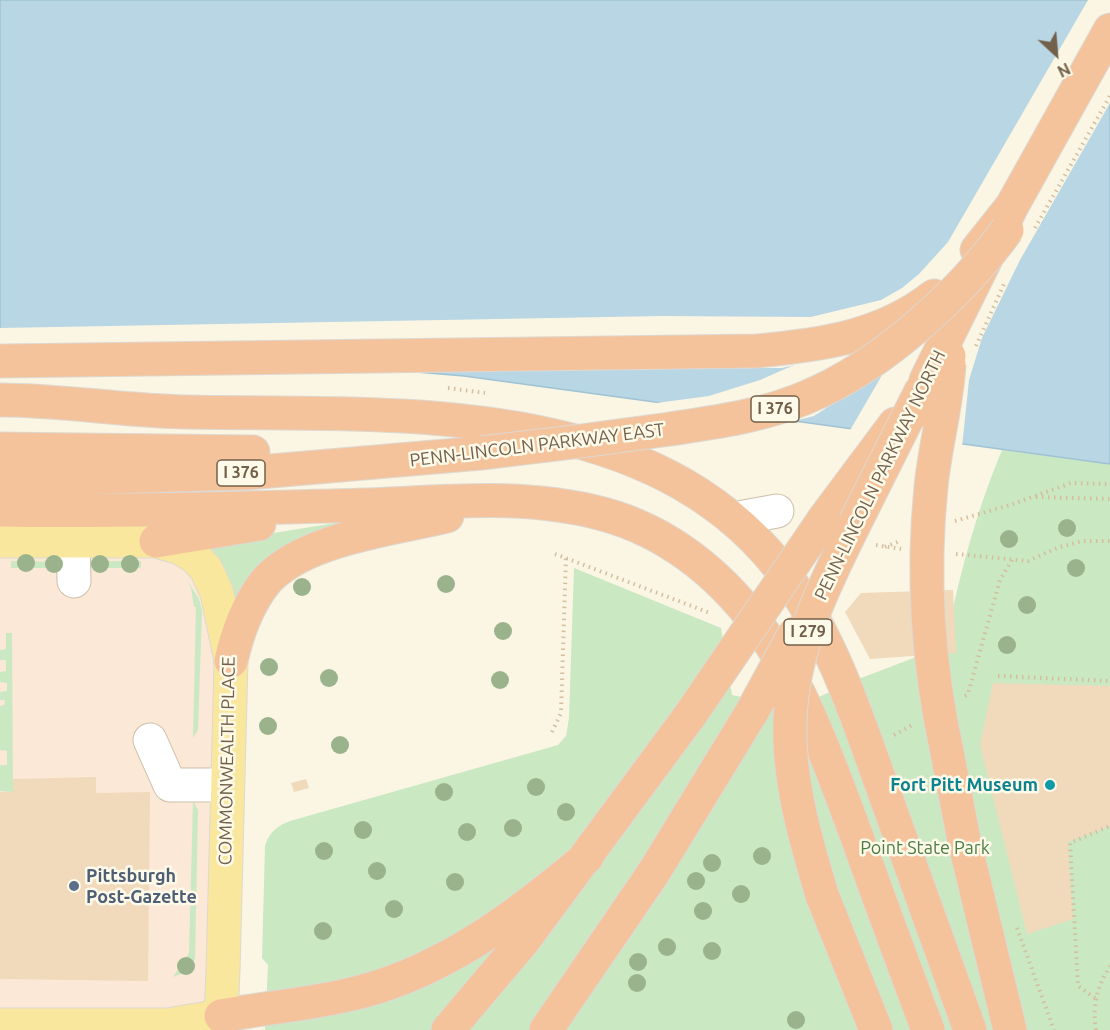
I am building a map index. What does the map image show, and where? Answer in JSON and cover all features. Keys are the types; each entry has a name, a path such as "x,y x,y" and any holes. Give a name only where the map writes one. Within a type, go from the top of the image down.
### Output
{"highway":[{"name":"I 376","path":"1017,223 1110,30"},
{"name":"I 376","path":"0,361 746,352 816,345 872,332 917,309 1017,223 1110,45"},
{"name":"PENN-LINCOLN PARKWAY NORTH","path":"1010,1030 964,840 937,704 928,618 931,489 948,391 1017,223"},
{"name":"PENN-LINCOLN PARKWAY NORTH","path":"876,1030 822,895 796,795 790,720 794,685 802,648 823,591 922,389 1017,223"},
{"name":"PENN-LINCOLN PARKWAY EAST","path":"0,480 247,472 481,453 730,420 806,398 848,375 935,311 974,273 1017,223"},
{"path":"546,1030 654,872 753,710 891,452 962,354"},
{"path":"448,1030 524,940 587,857 691,714 800,553 922,389"},
{"path":"0,400 48,400 174,412 425,417 510,427 549,435 641,465 696,494 733,519 768,553 791,583 815,624 839,672 970,1030"},
{"path":"0,421 48,421 174,412"},
{"path":"0,449 481,453"},
{"path":"231,661 246,613 264,584 298,557 361,537 452,515 531,501"},
{"path":"0,510 152,510 531,501 604,514 663,538 716,577 758,626 798,697 827,759 928,1030"},
{"path":"156,541 388,504"},
{"path":"964,840 1031,1030"},
{"path":"221,1025 345,996 412,974 483,936 548,889 587,857"}],"main road":[{"path":"0,541 156,541"},
{"name":"COMMONWEALTH PLACE","path":"156,541 180,548 206,569 217,593 231,661 221,1025"},
{"path":"0,1025 221,1025"}],"lane":[{"path":"733,519 777,511"},
{"path":"72,542 74,581"},
{"path":"150,740 170,785 228,785"}],"path":[{"path":"1017,223 1110,96"},
{"path":"962,354 1006,279"},
{"path":"945,524 1071,483 1110,484"},
{"path":"1033,497 1110,499"},
{"path":"904,539 883,547 904,549"},
{"path":"946,553 1028,561 1057,548 1082,541 1110,541"},
{"path":"552,732 561,713 566,557 555,554"},
{"path":"998,676 1110,681"},
{"path":"1095,998 1078,986 1070,843 1110,826"},
{"path":"1096,1030 1095,998 1099,985 1110,966"}],"shaded area":[{"path":"0,523 235,524 223,1030 0,1030"}],"green space":[{"name":"Point State Park","path":"1002,450 1110,464 1110,1030 265,1030 268,965 262,958 265,846 271,833 277,827 290,821 558,745 566,736 569,718 574,568 721,628 732,695 794,708 861,678 945,646 969,546"},
{"path":"348,521 238,614 226,570 205,544"},
{"path":"11,561 67,562 67,568 11,568"},
{"path":"83,561 141,561 141,568 83,568"},
{"path":"187,580 199,599 202,611 198,730 193,738 196,607 194,607 191,588"},
{"path":"6,633 12,633 13,792 0,791 0,765 7,765 7,751 0,750 0,706 4,705 5,700 0,700 0,692 7,691 7,683 0,682 0,672 6,671 6,660 0,660 0,650 6,649"},
{"path":"193,801 198,810 195,959 189,971 173,977 189,953"}],"water":[{"path":"0,0 1110,0 1110,464 464,376 0,337"}],"pier":[{"path":"1088,0 1110,0 1110,103 1020,260 982,338 969,380 962,447 849,432 885,370 814,416 787,423 649,404 709,396 760,380 794,365 782,368 340,369 0,340 0,328 662,316 811,317 881,300 902,288 919,274 948,242"}],"building":[{"path":"953,590 956,653 870,659 845,612 861,593"},
{"name":"Fort Pitt Museum","path":"993,683 1110,686 1110,826 1068,842 1073,919 1027,934 980,745"},
{"name":"Pittsburgh Post-Gazette","path":"96,777 96,793 150,792 148,981 0,979 0,792 13,792 13,779"},
{"path":"306,779 309,788 294,792 291,783"}],"place":[{"name":"Fort Pitt Museum","path":"1050,785"},
{"name":"Pittsburgh Post-Gazette","path":"74,886"}]}
